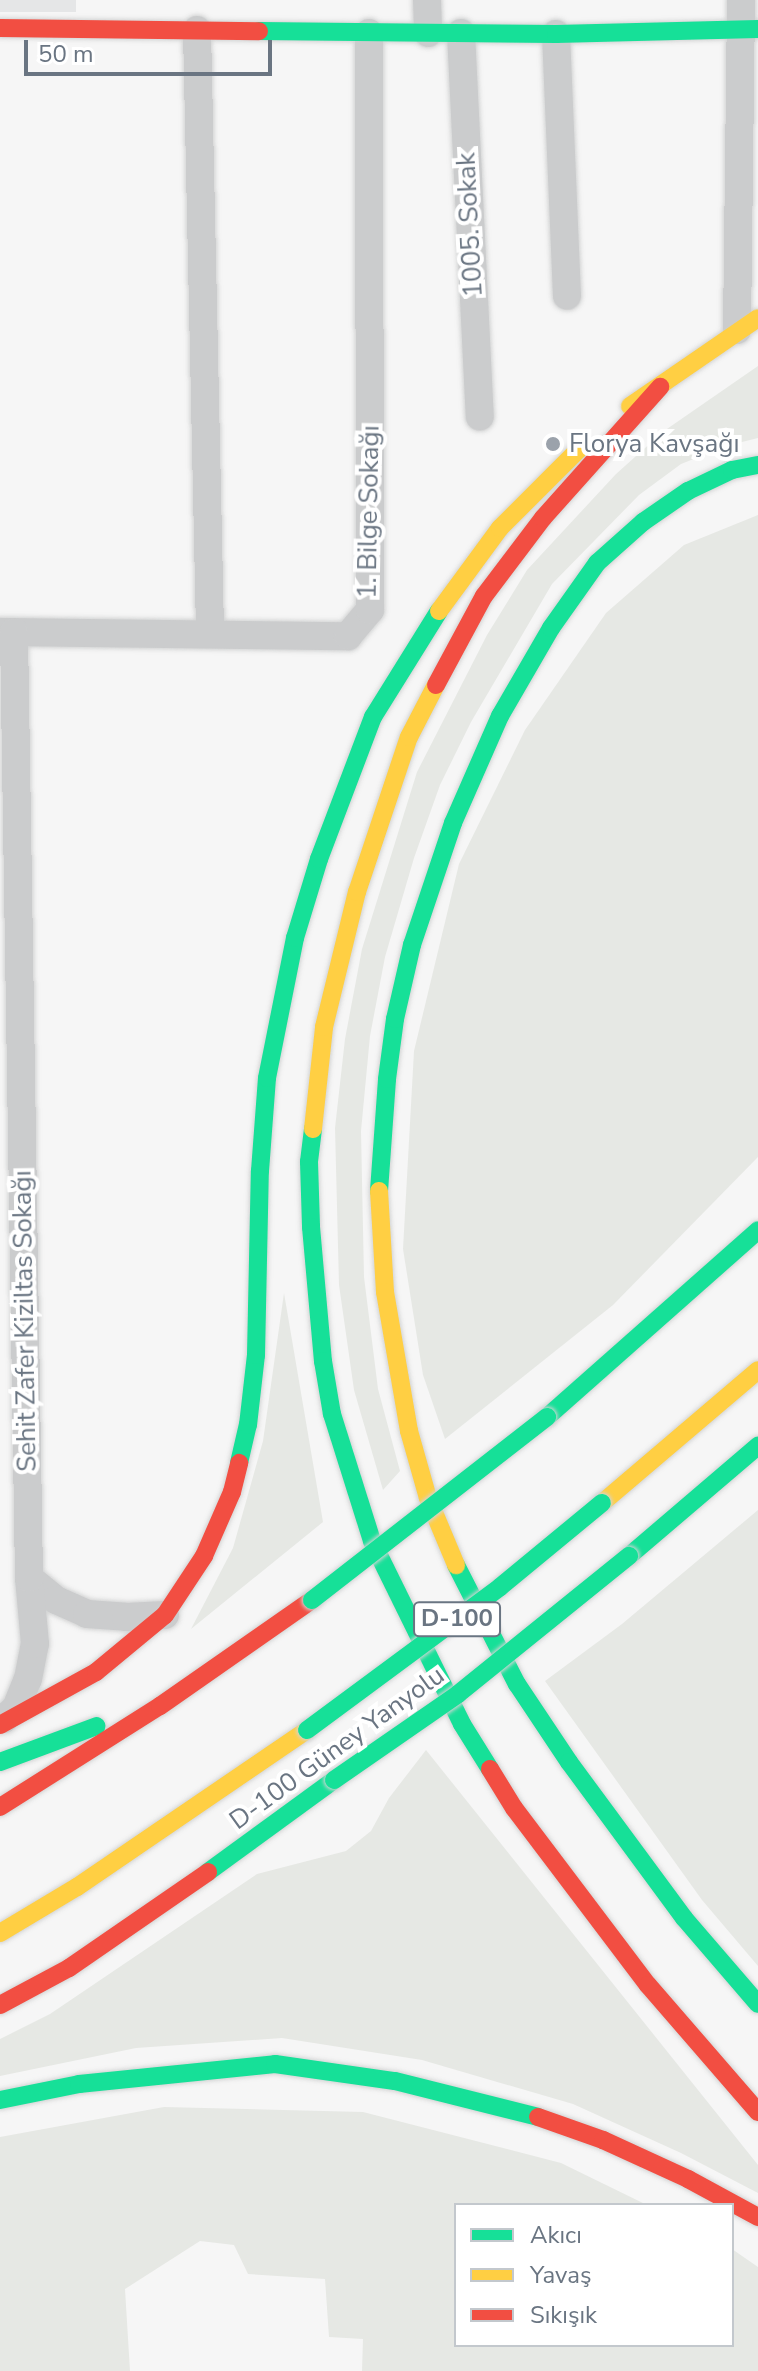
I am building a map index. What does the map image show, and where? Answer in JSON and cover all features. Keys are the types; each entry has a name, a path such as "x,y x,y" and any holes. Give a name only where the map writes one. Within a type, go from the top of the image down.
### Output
{"main road":[{"path":"0,28 556,34 749,29"},
{"path":"0,1724 96,1672 165,1615 204,1556 232,1492 248,1425 256,1355 260,1171 267,1078 278,1012 319,859 373,717 452,590 500,528 610,419 748,324"},
{"path":"660,387 543,518 484,596 409,737 357,892 324,1027 309,1162 311,1227 321,1347 332,1414 372,1541 414,1630 462,1724 514,1808 648,1985 758,2112"},
{"path":"758,465 732,470 688,491 643,522 597,563 551,628 500,716 453,823 412,945 393,1034 378,1211 385,1292 409,1431 428,1498 462,1579 517,1684 569,1762 684,1918 758,2004"},
{"path":"0,1807 160,1706 312,1600 547,1417 758,1230"},
{"name":"D-100","path":"0,1933 77,1887 307,1730 500,1587 758,1370"},
{"name":"D-100 Güney Yanyolu","path":"0,2005 69,1968 458,1694 629,1556 758,1446"},
{"path":"0,1762 160,1706"},
{"path":"0,2100 79,2084 275,2064 395,2081 508,2107 603,2140 732,2203"},
{"path":"734,2204 758,2217"}],"street":[{"path":"427,0 428,33"},
{"path":"741,0 749,29 748,324"},
{"path":"197,30 210,633"},
{"name":"1. Bilge Sokağı","path":"7,632 348,636 370,610 369,33"},
{"name":"1005. Sokak","path":"461,33 480,417"},
{"path":"556,34 567,296"},
{"name":"Sehit Zafer Kiziltas Sokağı","path":"0,1724 16,1708 35,1644 29,1578 7,632"},
{"path":"29,1578 56,1600 87,1614 165,1615"}],"shaded area":[{"path":"0,0 76,0 76,12 0,12"},
{"path":"758,366 758,438 726,446 681,464 639,495 552,584 471,722 440,785 414,858 385,957 370,1036 361,1131 364,1277 378,1389 400,1471 383,1490 354,1390 339,1285 335,1128 345,1039 362,949 417,772 487,635 527,570 616,474 664,431"},
{"path":"758,515 758,1157 613,1305 445,1439 423,1375 403,1249 414,1051 459,864 525,730 606,613 684,545"},
{"path":"284,1293 323,1522 191,1629 233,1548 263,1441"},
{"path":"758,1510 758,1966 702,1900 545,1681 622,1624"},
{"path":"426,1750 758,2165 758,2193 681,2153 573,2104 422,2060 282,2038 136,2048 0,2076 0,2039 50,2014 257,1874 346,1851 371,1831 389,1798"},
{"path":"164,2107 363,2112 561,2163 643,2203 454,2203 454,2347 734,2347 734,2250 758,2267 758,2371 362,2371 363,2339 329,2337 325,2279 248,2274 234,2245 200,2241 125,2289 130,2371 0,2371 0,2137"}],"traffic: fast":[{"path":"259,31 556,34 758,29"},
{"path":"379,1191 387,1079 395,1019 412,945 453,823 500,716 551,628 597,563 643,522 688,491 732,470 758,465"},
{"path":"239,1463 248,1425 256,1355 260,1171 267,1078 295,938 319,859 373,717 439,611"},
{"path":"313,1129 309,1162 311,1227 323,1361 332,1414 372,1541 462,1724 490,1769"},
{"path":"547,1417 758,1230"},
{"path":"312,1600 547,1417"},
{"path":"629,1556 758,1446"},
{"path":"307,1730 500,1587 602,1503"},
{"path":"334,1780 458,1694 629,1556"},
{"path":"456,1565 517,1684 569,1762 684,1918 758,2004"},
{"path":"0,1762 97,1726"},
{"path":"208,1872 334,1780"},
{"path":"0,2100 79,2084 275,2064 395,2081 538,2117"}],"traffic: slow":[{"path":"630,406 758,318"},
{"path":"439,611 500,528 583,445"},
{"path":"313,1129 324,1027 357,892 409,737 436,685"},
{"path":"379,1191 385,1292 409,1431 428,1498 456,1565"},
{"path":"602,1503 758,1370"},
{"path":"0,1933 77,1887 307,1730"}],"traffic: jam":[{"path":"0,28 259,31"},
{"path":"436,685 484,596 543,518 660,387"},
{"path":"0,1725 96,1672 165,1615 204,1556 232,1492 239,1463"},
{"path":"0,1807 160,1706 312,1600"},
{"path":"490,1769 514,1808 648,1985 758,2112"},
{"path":"0,2005 69,1968 208,1872"},
{"path":"538,2117 603,2140 732,2203"},
{"path":"734,2204 758,2217"}],"place":[{"name":"Florya Kavşağı","path":"553,444"}]}
